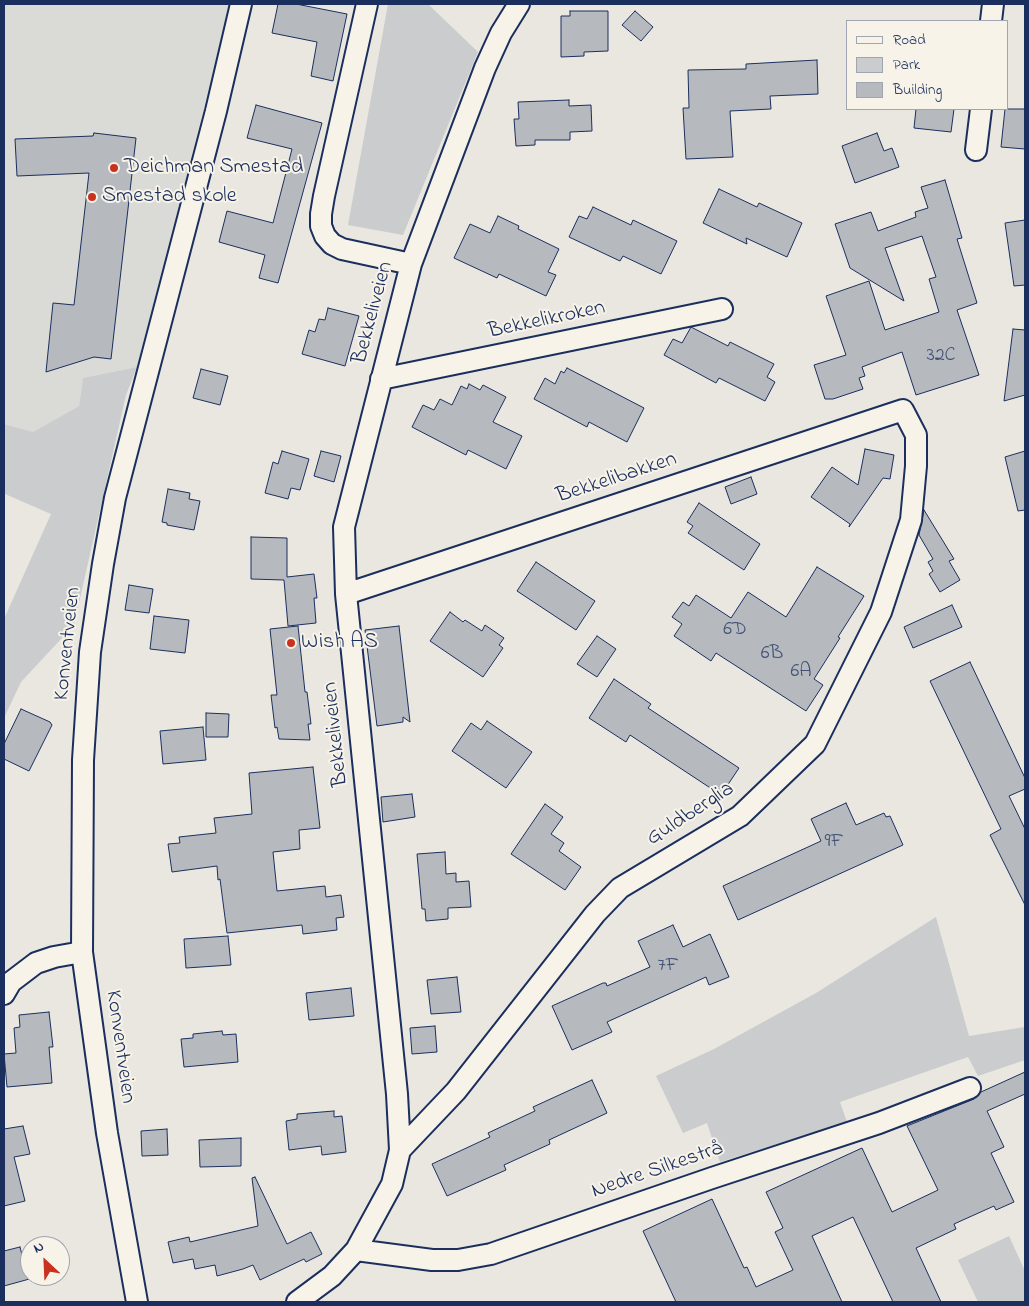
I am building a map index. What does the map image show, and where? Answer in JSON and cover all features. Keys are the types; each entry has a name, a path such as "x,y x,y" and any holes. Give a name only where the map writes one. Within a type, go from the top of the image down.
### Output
{"street":[{"name":"Konventveien","path":"137,1302 107,1133 82,952 83,760 90,652 115,498 216,111 241,4"},
{"path":"367,4 324,196 321,226 325,236 332,244 342,249 411,264"},
{"name":"Bekkeliveien","path":"297,1302 332,1276 356,1250 392,1184 400,1150 397,1094 346,594 344,527 411,264 485,68 501,33 519,4"},
{"path":"991,20 993,4"},
{"path":"976,150 981,110"},
{"name":"Bekkelikroken","path":"381,379 722,309"},
{"name":"Bekkelibakken","path":"346,594 903,410"},
{"name":"Guldberglia","path":"400,1150 456,1091 595,914 620,888 740,816 815,744 882,612 910,520 916,466 916,435 903,410"},
{"path":"4,994 12,982 36,963 54,957 82,952"},
{"name":"Nedre Silkestrå","path":"356,1250 432,1260 458,1260 492,1254 879,1122 970,1088"}],"shaded area":[{"name":"Smestad skole","path":"4,4 229,4 225,26 137,367 83,378 79,406 33,432 4,424"}],"green space":[{"path":"388,4 428,4 478,52 403,235 348,225"},
{"path":"137,367 126,395 74,625 21,682 4,718 4,619 51,514 4,495 4,424 33,432 79,406 83,378"},
{"path":"936,917 969,1036 1025,1027 1025,1060 978,1076 968,1057 840,1102 847,1122 720,1162 707,1123 683,1133 656,1076 714,1049 816,993"},
{"path":"1009,1236 1025,1271 1025,1302 978,1302 958,1260"}],"building":[{"path":"278,4 296,4 347,14 333,81 311,76 317,42 272,33"},
{"path":"570,11 608,11 608,51 584,52 584,56 561,57 561,16 570,16"},
{"path":"635,11 653,27 641,41 622,25"},
{"path":"817,60 818,94 770,96 771,109 730,111 733,157 686,159 683,108 689,108 688,70 746,69 746,64"},
{"path":"569,100 569,106 591,105 592,131 570,132 570,140 535,140 535,145 516,146 514,119 519,119 518,102"},
{"path":"256,105 322,123 278,283 259,278 265,255 219,242 227,211 273,223 292,149 247,138"},
{"path":"1025,109 1025,149 1001,147 1005,110"},
{"path":"916,110 954,110 951,132 914,128"},
{"path":"94,133 136,138 111,359 94,357 46,372 53,303 74,305 89,173 17,176 15,139 93,136"},
{"path":"877,133 884,151 892,148 899,167 855,183 842,146"},
{"path":"945,180 962,238 957,239 977,303 957,310 979,375 916,395 902,352 862,367 865,376 859,378 863,389 833,399 825,399 814,365 846,355 826,296 869,281 885,330 939,312 929,279 936,277 922,236 885,248 904,301 850,268 835,224 871,212 878,231 916,217 915,212 928,208 921,187"},
{"path":"719,189 757,207 759,203 802,223 787,257 746,238 747,244 703,223"},
{"path":"593,207 631,225 633,220 677,241 661,274 623,256 620,261 569,237 579,216 587,219"},
{"path":"498,216 519,226 518,229 559,249 548,272 556,275 546,296 499,274 497,278 454,258 470,224 490,233"},
{"path":"1025,220 1025,285 1014,286 1005,223"},
{"path":"328,308 359,316 345,366 302,354 309,330 315,332 319,319 325,320"},
{"path":"691,327 728,346 730,342 774,364 767,377 775,382 765,401 719,378 716,383 664,355 673,339 682,343"},
{"path":"1013,329 1025,330 1025,395 1004,401"},
{"path":"567,368 644,408 627,442 589,422 587,427 534,399 545,378 555,384 561,371 564,373"},
{"path":"201,369 228,376 220,405 193,398"},
{"path":"469,384 480,390 483,385 506,397 493,422 522,436 506,469 468,450 466,455 412,427 423,405 434,410 440,399 452,405 461,386 467,389"},
{"path":"865,449 894,455 890,479 883,478 849,527 850,524 811,497 832,467 858,485"},
{"path":"282,451 309,459 300,490 291,488 288,499 265,493 273,462 278,464"},
{"path":"321,451 341,456 334,482 314,476"},
{"path":"1025,451 1025,510 1018,511 1005,457"},
{"path":"751,477 757,494 731,504 725,487"},
{"path":"168,489 190,493 189,499 200,501 194,530 167,525 167,523 162,522"},
{"path":"699,503 760,544 744,570 688,533 693,526 687,522"},
{"path":"924,510 954,559 949,561 960,580 940,592 929,574 933,571 928,562 933,559 919,535"},
{"path":"251,537 287,538 287,577 314,574 317,598 314,598 316,623 288,626 284,580 251,579"},
{"path":"536,562 595,601 576,630 517,591"},
{"path":"817,567 864,596 814,679 823,685 806,711 716,653 711,661 674,636 682,624 672,617 683,602 689,606 696,595 731,618 748,592 786,617"},
{"path":"129,585 153,589 149,613 125,610"},
{"path":"952,605 962,627 913,648 904,627"},
{"path":"450,612 463,622 465,620 482,631 485,625 504,638 499,645 503,648 483,677 430,641"},
{"path":"154,616 189,620 185,653 150,649"},
{"path":"298,626 305,692 307,692 311,724 308,724 310,740 279,739 277,727 275,728 271,695 277,695 270,629"},
{"path":"399,626 410,722 403,717 403,722 377,726 365,630"},
{"path":"597,636 616,649 597,677 577,664"},
{"path":"970,662 1025,778 1025,789 1009,796 1025,829 1025,905 990,835 1001,829 930,681"},
{"path":"614,679 651,704 648,708 739,768 721,795 630,735 626,742 589,718"},
{"path":"21,709 50,722 52,725 29,771 4,759 4,744"},
{"path":"206,713 229,714 228,737 206,737"},
{"path":"487,721 532,752 506,788 452,751 471,723 481,730"},
{"path":"203,727 206,760 163,764 160,731"},
{"path":"313,767 320,828 299,830 300,849 273,852 277,891 325,886 326,897 341,895 344,917 336,918 337,930 303,934 302,925 227,933 217,866 172,872 168,844 180,843 179,837 216,833 214,818 252,814 249,773"},
{"path":"412,794 415,817 383,822 381,797"},
{"path":"846,803 856,825 884,813 886,817 890,816 903,845 738,920 723,886 821,841 811,819"},
{"path":"545,804 563,817 551,834 564,843 559,851 581,867 565,890 511,854"},
{"path":"445,852 446,874 456,873 456,882 469,881 471,907 448,908 448,919 426,921 425,909 422,909 417,854"},
{"path":"673,925 683,947 710,934 729,977 709,985 706,977 607,1022 612,1032 572,1050 552,1006 603,983 606,983 607,986 650,967 638,941"},
{"path":"228,936 231,965 186,968 184,939"},
{"path":"457,977 461,1012 431,1014 427,980"},
{"path":"351,988 354,1016 309,1020 306,993"},
{"path":"49,1012 53,1047 49,1047 52,1083 7,1087 4,1054 16,1053 14,1028 20,1027 19,1015"},
{"path":"435,1026 437,1052 412,1054 410,1028"},
{"path":"222,1031 223,1035 236,1034 238,1062 184,1067 181,1039 193,1038 193,1034"},
{"path":"1025,1072 1025,1094 987,1111 1004,1147 991,1153 1014,1202 996,1210 994,1206 954,1224 956,1229 916,1248 941,1302 893,1302 853,1217 812,1236 842,1302 676,1302 643,1231 712,1199 744,1268 747,1267 756,1287 793,1270 775,1232 783,1228 766,1192 862,1148 892,1212 938,1190 907,1126 974,1099 981,1092"},
{"path":"592,1080 607,1113 549,1140 550,1144 504,1165 506,1170 447,1196 432,1164 490,1137 488,1133 535,1111 533,1107"},
{"path":"334,1111 334,1117 342,1116 346,1152 322,1155 321,1146 289,1150 286,1121 297,1119 297,1114"},
{"path":"23,1126 30,1154 14,1157 25,1201 4,1206 4,1129"},
{"path":"167,1129 168,1155 142,1156 141,1131"},
{"path":"241,1138 241,1166 200,1167 199,1140"},
{"path":"255,1177 287,1244 311,1232 322,1254 306,1262 304,1259 260,1280 253,1265 217,1276 215,1265 195,1269 193,1259 173,1263 168,1242 189,1237 190,1242 258,1226 252,1178"},
{"path":"20,1247 20,1282 4,1286 4,1251"}],"place":[{"name":"Deichman Smestad","path":"114,168"},
{"name":"Smestad skole","path":"92,197"},
{"name":"Wish AS","path":"291,643"}]}
